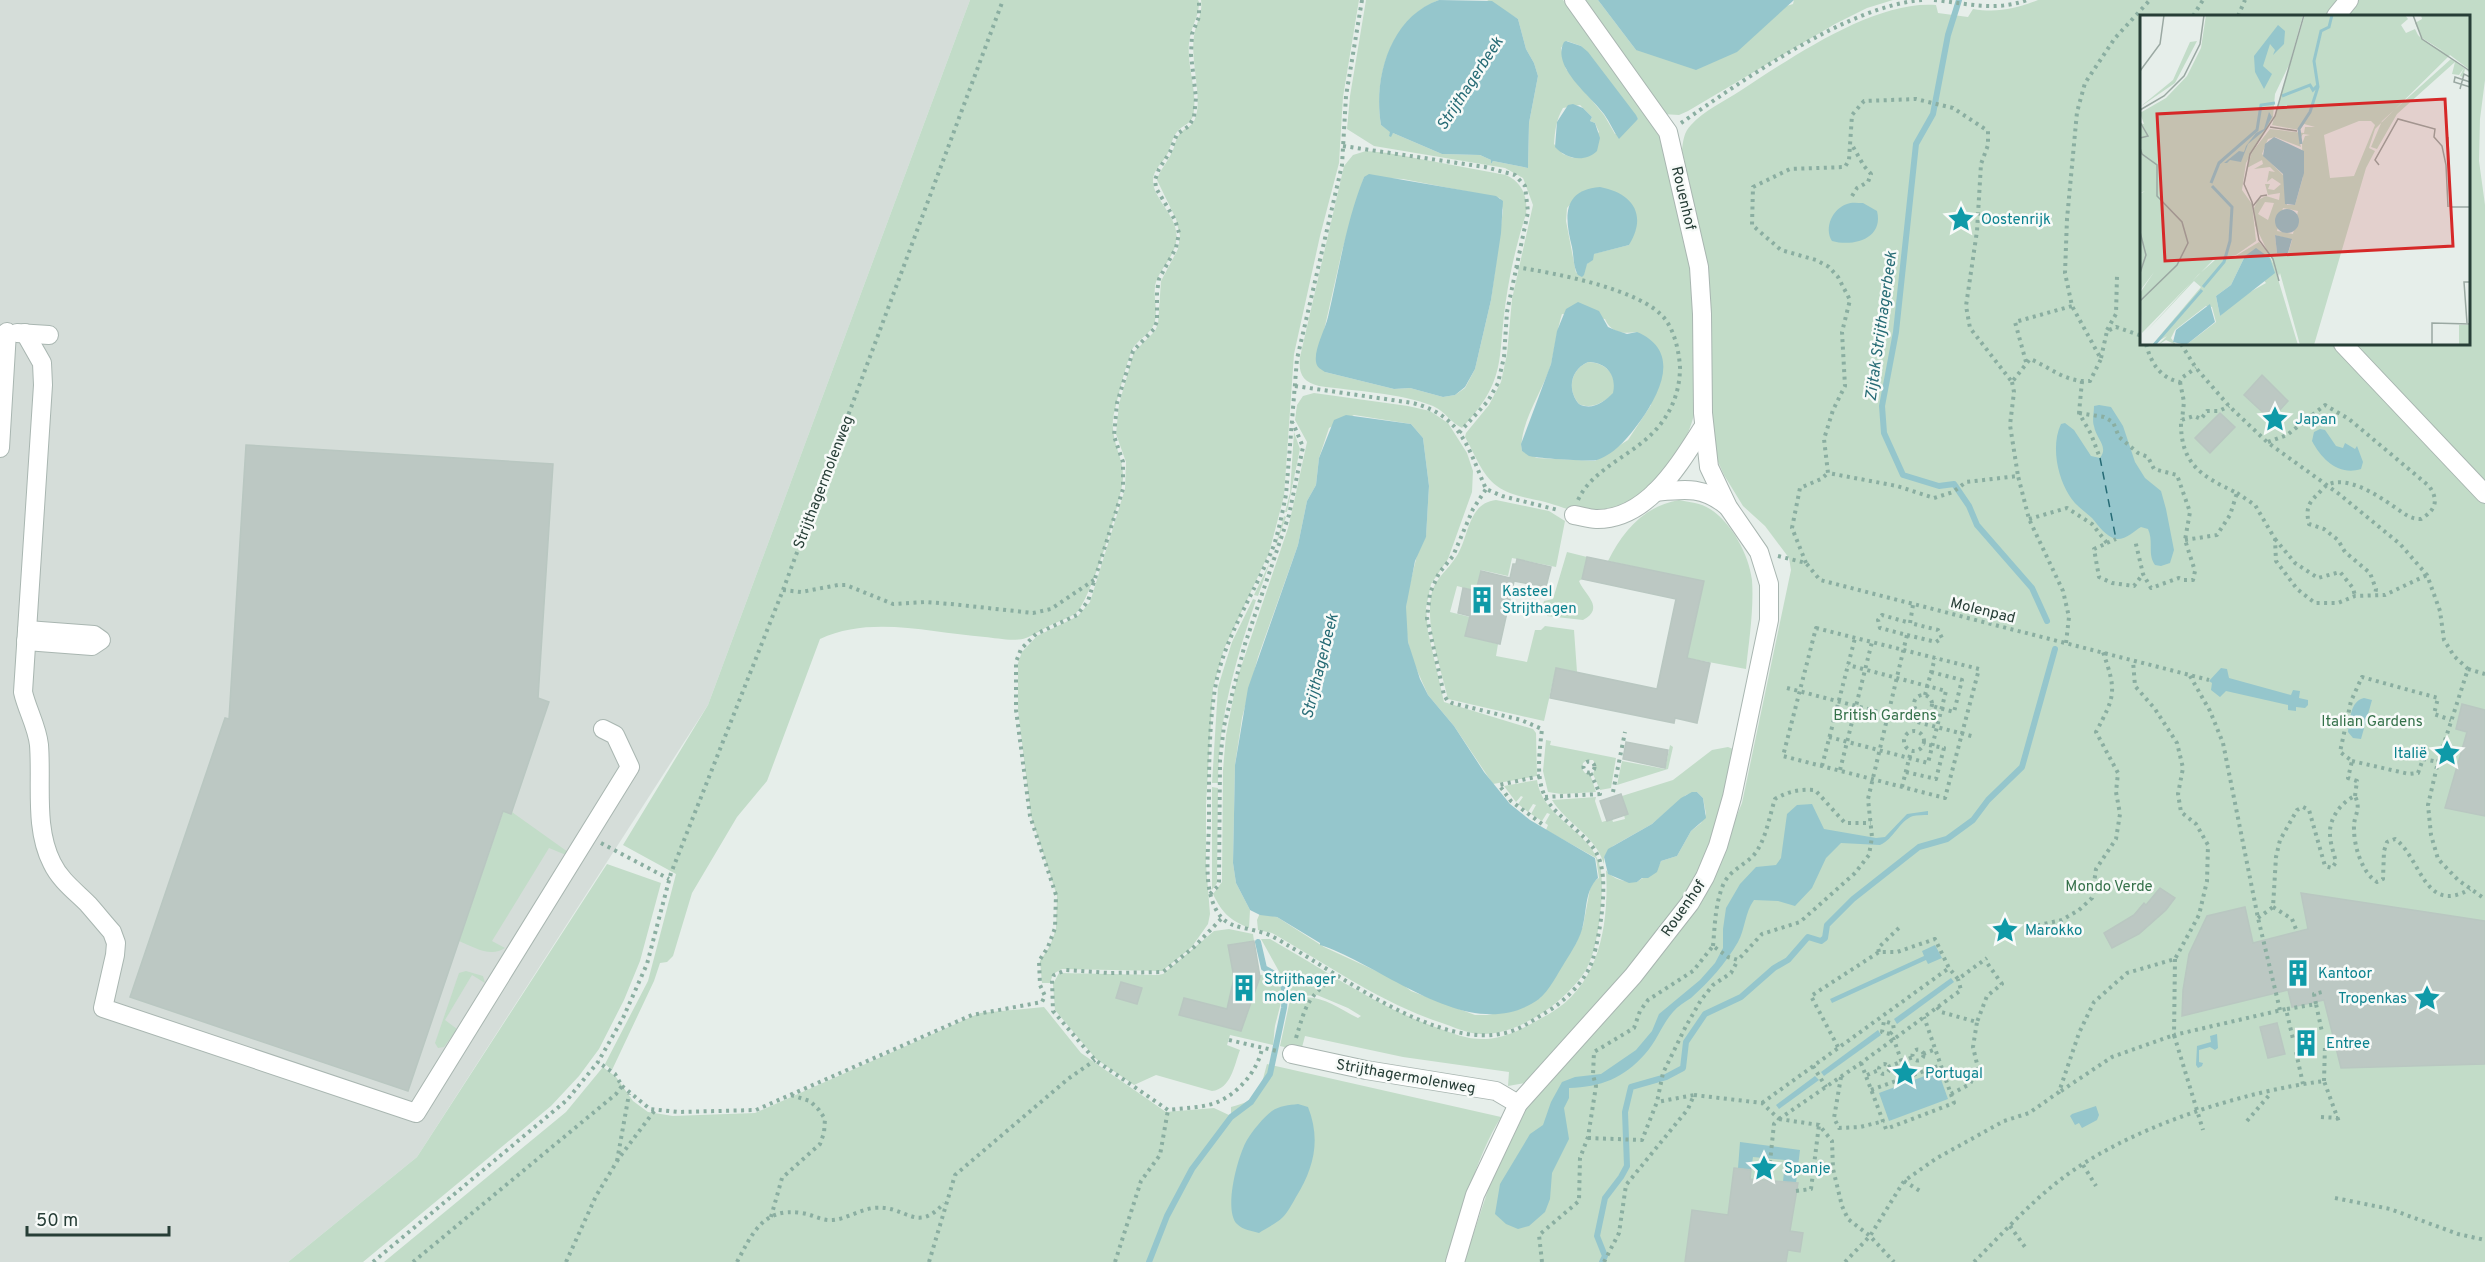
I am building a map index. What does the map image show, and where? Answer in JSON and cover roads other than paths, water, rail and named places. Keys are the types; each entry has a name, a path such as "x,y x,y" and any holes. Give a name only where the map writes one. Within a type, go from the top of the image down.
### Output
{"street":[{"name":"Rouenhof","path":"1455,1262 1474,1195 1518,1104 1633,976 1690,903 1705,878 1718,846 1732,796 1769,620 1769,584 1759,552 1728,507 1709,467 1704,426 1699,267 1668,132 1574,0"},
{"path":"2337,15 2349,0"},
{"path":"11,332 49,335"},
{"path":"0,448 11,332"},
{"path":"11,332 42,363 43,385 23,692 27,710 36,727 39,744 44,843 51,862 59,876 112,932 116,943 103,1008 416,1113 630,767 615,735 603,729"},
{"path":"2344,345 2485,494"},
{"path":"1574,515 1597,519 1627,512 1667,481 1704,426"},
{"name":"Rouenhof","path":"1655,492 1698,490 1714,495 1728,507"},
{"name":"Strijthagermolenweg","path":"1292,1054 1366,1070 1496,1091 1518,1104"}],"water":[{"path":"1439,0 1492,1 1518,19 1526,49 1538,76 1529,123 1528,168 1493,161 1491,164 1491,160 1480,155 1442,154 1393,133 1391,137 1390,132 1381,125 1380,88 1389,51 1408,20 1422,8"},
{"path":"1598,0 1794,0 1737,52 1696,70 1636,50"},
{"path":"1566,41 1581,46 1588,52 1636,115 1638,119 1619,139 1604,114 1574,81 1568,71 1561,52"},
{"path":"1573,104 1583,108 1592,117 1590,121 1595,123 1600,138 1597,151 1587,157 1570,157 1555,147 1557,122 1568,105"},
{"path":"1369,174 1496,196 1503,201 1501,233 1491,300 1475,369 1465,387 1455,395 1443,397 1410,388 1394,389 1325,372 1317,364 1317,351 1328,317 1352,211 1364,177"},
{"path":"1600,187 1621,194 1634,207 1637,215 1635,234 1629,245 1594,254 1593,260 1587,264 1582,277 1578,275 1574,265 1568,226 1569,208 1572,200 1578,194 1587,189"},
{"path":"1863,203 1877,211 1876,228 1865,239 1857,242 1832,241 1829,225 1837,210 1847,204"},
{"path":"1578,302 1599,311 1608,327 1627,334 1637,332 1651,340 1659,350 1663,361 1660,384 1641,420 1617,448 1597,460 1534,457 1522,451 1521,444 1551,364 1557,331 1566,309","holes":["1588,362 1605,367 1612,375 1613,393 1598,404 1584,406 1575,399 1572,381 1577,370"]},
{"path":"2094,406 2111,407 2123,426 2135,462 2145,478 2161,491 2174,550 2170,563 2155,565 2151,557 2148,529 2141,527 2123,538 2112,538 2076,504 2061,479 2056,441 2061,424 2065,423 2074,430 2091,456 2100,458 2103,446 2093,422"},
{"path":"1346,415 1411,424 1423,438 1429,486 1426,537 1415,561 1406,607 1408,642 1420,679 1428,695 1454,726 1484,772 1510,804 1530,820 1595,858 1598,878 1589,894 1582,930 1576,944 1543,996 1513,1012 1485,1014 1457,1009 1428,998 1345,955 1320,945 1277,917 1260,915 1250,910 1236,883 1233,863 1235,765 1248,688 1298,545 1307,501 1316,485 1319,458 1334,420"},
{"path":"2320,429 2325,430 2336,446 2343,448 2345,443 2355,449 2357,446 2363,462 2361,469 2345,470 2326,460 2312,441 2314,432"},
{"path":"2221,668 2227,669 2229,678 2291,695 2293,690 2300,691 2299,698 2308,700 2308,705 2305,708 2296,707 2296,711 2288,710 2288,705 2226,691 2220,697 2211,690 2212,683 2209,681"},
{"path":"2364,698 2372,700 2361,739 2353,738 2348,732 2353,707"},
{"path":"1697,792 1703,798 1706,818 1691,831 1677,856 1661,861 1657,872 1637,882 1629,883 1608,874 1604,857 1608,849 1652,824 1681,798"},
{"path":"1812,804 1824,829 1876,838 1885,837 1907,814 1928,811 1928,815 1908,818 1889,839 1880,845 1841,843 1826,858 1812,888 1795,906 1778,901 1754,900 1738,942 1728,957 1717,972 1691,998 1673,1012 1649,1049 1637,1062 1611,1080 1591,1086 1569,1088 1569,1098 1564,1108 1569,1139 1552,1173 1550,1199 1545,1212 1529,1226 1518,1229 1506,1224 1495,1214 1500,1184 1530,1134 1543,1125 1551,1102 1562,1082 1575,1077 1601,1074 1636,1050 1652,1031 1659,1014 1700,980 1715,963 1723,948 1726,908 1740,884 1756,867 1776,865 1781,858 1787,814 1797,805"},
{"path":"1935,945 1942,958 1928,964 1926,960 1832,1003 1830,999 1924,956 1922,951"},
{"path":"1951,978 1954,982 1897,1024 1894,1019"},
{"path":"1878,1030 1881,1035 1824,1076 1821,1072"},
{"path":"2217,1034 2218,1048 2215,1050 2210,1047 2199,1050 2199,1062 2203,1063 2198,1068 2196,1065 2197,1046 2211,1042 2210,1036"},
{"path":"1938,1071 1948,1099 1889,1121 1879,1093"},
{"path":"1815,1076 1819,1080 1779,1109 1776,1105"},
{"path":"1298,1104 1308,1107 1314,1131 1314,1154 1307,1175 1285,1215 1259,1233 1245,1229 1237,1224 1231,1207 1233,1182 1243,1147 1255,1128 1272,1111"},
{"path":"2096,1106 2099,1115 2097,1120 2082,1128 2079,1123 2075,1125 2070,1116 2072,1114"},
{"path":"1740,1142 1800,1150 1796,1183 1783,1182 1785,1160 1753,1157 1751,1170 1738,1168"}],"waterway":[{"name":"Zijtak Strijthagerbeek","path":"1959,0 1948,35 1933,114 1916,144 1896,332 1882,406 1884,433 1903,475 1939,486 1954,484 1969,506 1977,525 2032,588 2047,621"},
{"name":"Zijtak Strijthagerbeek","path":"1602,1262 1605,1256 1597,1236 1605,1198 1627,1166 1625,1112 1631,1087 1666,1077 1683,1068 1686,1042 1705,1014 1741,997 1774,968 1788,960 1808,937 1821,941 1825,938 1827,925 1853,899 1919,847 1947,839 1973,820 1988,800 2022,767 2055,649"},
{"name":"Strijthagerbeek","path":"1149,1262 1167,1216 1192,1169 1231,1117 1251,1102 1270,1074 1285,994 1282,978 1264,968 1258,942"}],"place":[{"name":"Oostenrijk","path":"1961,219"},
{"name":"Japan","path":"2275,419"},
{"name":"Kasteel Strijthagen","path":"1482,600"},
{"name":"Italië","path":"2447,753"},
{"name":"Marokko","path":"2005,930"},
{"name":"Kantoor","path":"2298,973"},
{"name":"Strijthager molen","path":"1244,988"},
{"name":"Tropenkas","path":"2427,998"},
{"name":"Entree","path":"2306,1043"},
{"name":"Portugal","path":"1905,1073"},
{"name":"Spanje","path":"1764,1168"}],"park label":[{"name":"British Gardens","path":"1885,715"},
{"name":"Italian Gardens","path":"2372,721"},
{"name":"Mondo Verde","path":"2109,886"}]}
